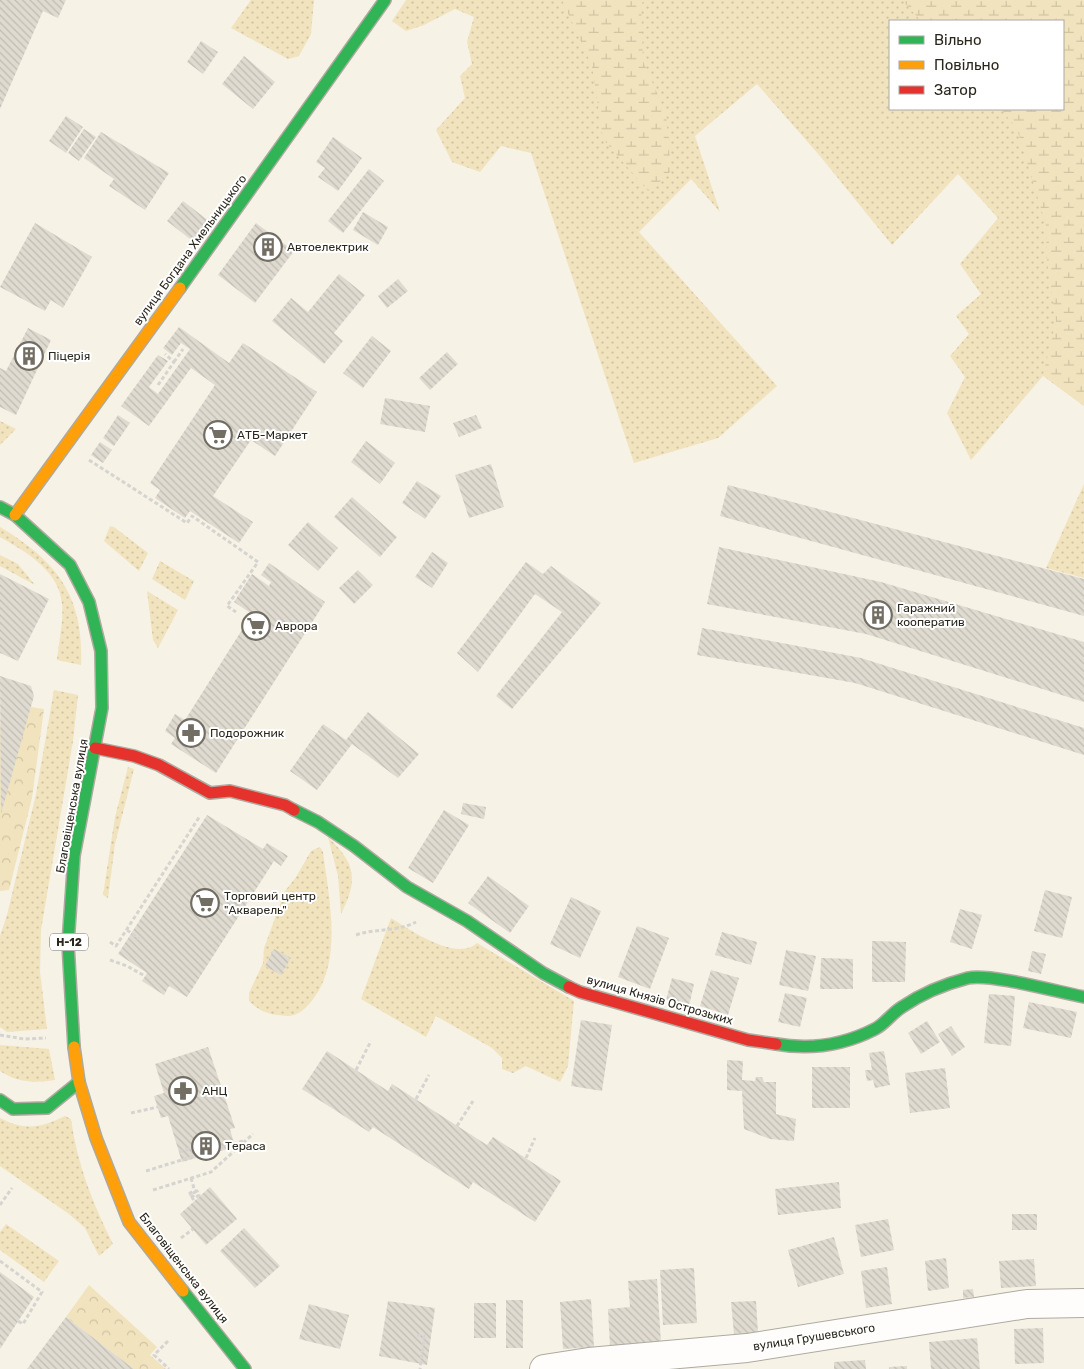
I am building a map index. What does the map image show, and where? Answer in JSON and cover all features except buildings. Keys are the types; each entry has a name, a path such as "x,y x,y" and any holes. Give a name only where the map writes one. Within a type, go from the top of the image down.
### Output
{"street":[{"name":"вулиця Богдана Хмельницького","path":"15,515 259,180 385,0"},
{"name":"Благовіщенська вулиця","path":"0,507 15,515 70,565 89,602 101,651 103,684 95,748 74,856 68,944 74,1051 78,1082 96,1138 129,1222 245,1369"},
{"name":"вулиця Князів Острозьких","path":"95,748 134,756 159,765 210,793 230,791 285,805 318,822 354,846 407,887 467,921 543,973 580,992 748,1040 792,1047 819,1047 852,1038 877,1028 900,1008 924,994 968,978 988,978 1084,997"},
{"path":"0,1100 13,1109 47,1108 78,1082"},
{"name":"вулиця Грушевського","path":"544,1369 589,1362 747,1348 1027,1304 1084,1304"}],"path":[{"path":"158,385 183,349"},
{"path":"158,350 174,362"},
{"path":"85,458 187,523 192,516 258,562 227,606 236,612"},
{"path":"110,942 116,946 202,814"},
{"path":"356,935 366,931 406,927 445,909"},
{"path":"126,930 139,939"},
{"path":"110,960 127,966 145,976"},
{"path":"0,1035 24,1039 47,1038"},
{"path":"356,1070 371,1041"},
{"path":"416,1099 429,1075"},
{"path":"457,1126 472,1101"},
{"path":"131,1114 158,1107"},
{"path":"153,1190 211,1172 253,1134"},
{"path":"526,1158 535,1138"},
{"path":"146,1171 246,1140"},
{"path":"179,1152 205,1145 207,1151"},
{"path":"191,1178 193,1185 195,1192 191,1195 195,1198 199,1195 197,1191 194,1191 190,1194 194,1201"},
{"path":"0,1204 12,1188"},
{"path":"181,1238 193,1229"},
{"path":"0,1261 42,1292 23,1324 18,1321"},
{"path":"417,1335 424,1336 420,1369"},
{"path":"168,1341 154,1356 169,1369"}],"green space":[{"path":"251,0 314,0 311,34 299,56 288,59 231,28"},
{"path":"406,0 1084,0 1084,406 1043,376 971,460 947,413 965,377 950,356 969,334 956,316 981,294 960,264 998,218 958,174 892,245 820,156 757,84 695,136 720,212 691,179 639,232 777,386 718,438 634,463 531,153 501,146 480,172 452,162 436,130 465,98 460,76 472,64 467,42 474,17 455,9 424,25 406,31 392,21"},
{"path":"562,0 644,0 641,5 643,61 666,114 671,171 649,192 603,139 592,66"},
{"path":"902,0 1084,0 1084,406 1043,375 1056,321 1047,262 1046,225 1017,129 1002,110 1064,110 1064,20 920,20"},
{"path":"0,421 16,429 0,445"},
{"path":"1084,484 1084,578 1046,568"},
{"path":"110,526 114,527 148,553 139,571 104,541"},
{"path":"0,527 37,553 63,583 72,600 78,619 81,641 81,665 57,660 62,605 58,588 53,578 46,569 28,554 0,537"},
{"path":"0,555 18,564 35,585 0,566"},
{"path":"160,561 194,581 185,600 152,579"},
{"path":"147,591 178,610 158,648 153,640"},
{"path":"54,690 78,695 73,741 41,930 40,972 47,1029 7,1032 0,1027 0,936 7,915 36,794"},
{"path":"31,707 44,709 32,798 9,890 0,891 0,723 23,731"},
{"path":"128,767 134,769 115,844 108,898 103,895 115,817"},
{"path":"328,837 344,855 351,872 350,891 341,914 338,876"},
{"path":"320,847 323,852 332,931 327,970 321,987 310,1003 300,1012 287,1016 266,1013 249,1001 249,993 263,963 264,948 285,891 296,877 311,851"},
{"path":"391,918 421,936 446,947 468,948 477,943 574,1001 568,1066 560,1082 526,1066 513,1073 502,1069 502,1058 492,1048 436,1016 426,1037 361,999"},
{"path":"0,1045 49,1049 55,1080 40,1082 20,1080 0,1071"},
{"path":"65,1116 71,1119 77,1152 87,1183 113,1244 99,1256 85,1228 69,1214 0,1166 0,1118 17,1125 32,1126 48,1123"},
{"path":"6,1224 59,1261 44,1282 0,1250 0,1232"},
{"path":"89,1285 157,1347 150,1355 166,1369 134,1369 66,1317"}],"traffic: fast":[{"path":"180,288 385,0"},
{"path":"0,507 15,515 70,565 89,602 101,651 102,708 74,856 68,944 74,1047"},
{"path":"294,810 318,822 354,846 407,887 467,921 543,973 569,987"},
{"path":"776,1044 814,1046 851,1039 879,1027 898,1009 917,998 942,986 968,978 1008,980 1084,997"},
{"path":"0,1100 13,1109 47,1108 79,1082"},
{"path":"183,1291 245,1369"}],"traffic: slow":[{"path":"15,515 180,288"},
{"path":"74,1047 79,1082 96,1138 129,1222 183,1291"}],"traffic: jam":[{"path":"95,748 134,756 159,765 210,793 230,791 285,805 294,810"},
{"path":"569,987 580,992 748,1040 776,1044"}],"place":[{"name":"Автоелектрик","path":"268,247"},
{"name":"Піцерія","path":"29,356"},
{"name":"АТБ-Маркет","path":"218,435"},
{"name":"Гаражний кооператив","path":"878,615"},
{"name":"Аврора","path":"256,626"},
{"name":"Подорожник","path":"191,733"},
{"name":"Торговий центр \"Акварель\"","path":"205,903"},
{"name":"АНЦ","path":"183,1091"},
{"name":"Тераса","path":"206,1146"}]}
